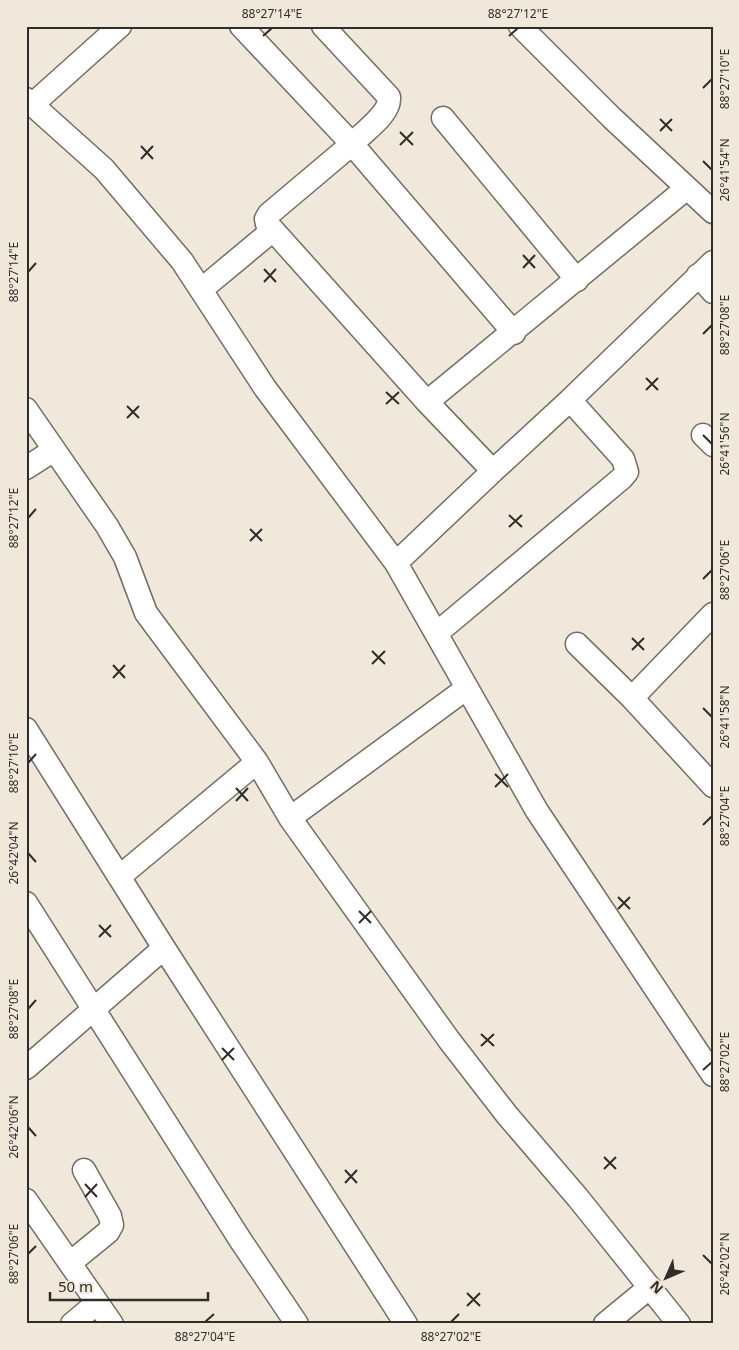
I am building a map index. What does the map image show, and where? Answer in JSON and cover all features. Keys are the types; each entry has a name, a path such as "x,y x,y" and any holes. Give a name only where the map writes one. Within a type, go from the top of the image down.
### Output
{"street":[{"path":"120,26 29,101 104,169 182,261 265,388 396,563 537,811 713,1075"},
{"path":"241,26 352,144 514,332"},
{"path":"323,26 388,97 390,103 386,110 352,144 269,214 266,219 267,224 427,402 493,471"},
{"path":"520,26 612,118 713,212"},
{"path":"443,118 577,280"},
{"path":"427,402 687,188"},
{"path":"202,289 273,230"},
{"path":"396,563 570,400 705,268 713,292"},
{"path":"437,633 627,472 623,459 570,400"},
{"path":"26,409 112,534 125,557 146,613 257,762 290,818 489,1092 679,1324"},
{"path":"26,468 54,450"},
{"path":"632,698 713,614"},
{"path":"577,644 632,698 713,786"},
{"path":"290,818 467,688"},
{"path":"26,729 164,948 406,1324"},
{"path":"119,877 257,762"},
{"path":"26,904 240,1241 297,1324"},
{"path":"26,1068 164,948"},
{"path":"70,1263 108,1232 112,1225 110,1216 84,1170"},
{"path":"26,1200 112,1324"},
{"path":"605,1324 650,1287"},
{"path":"72,1324 97,1303"}]}
